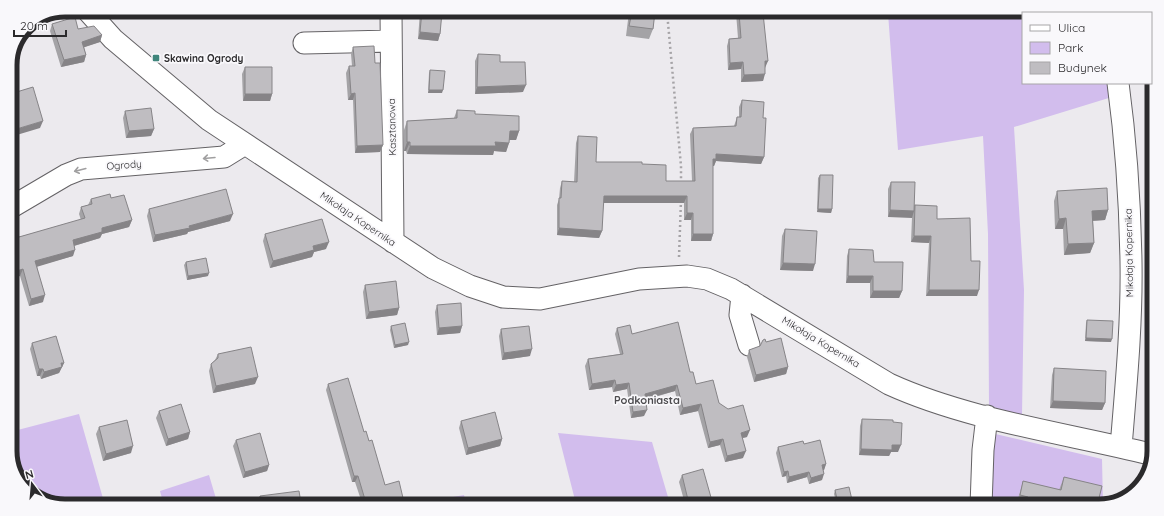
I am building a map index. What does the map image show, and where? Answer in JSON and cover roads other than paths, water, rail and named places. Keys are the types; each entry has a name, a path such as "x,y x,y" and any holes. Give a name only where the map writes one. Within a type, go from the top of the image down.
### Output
{"street":[{"name":"Mikołaja Kopernika","path":"93,17 113,39 209,120 433,268 470,286 503,297 540,298 639,279 678,276 707,279 742,295 889,384 915,396 987,416 1147,453"},
{"name":"Kasztanowa","path":"391,17 393,242"},
{"path":"304,43 391,41"},
{"name":"Mikołaja Kopernika","path":"1118,84 1124,133 1131,262 1126,382 1121,447"},
{"name":"Ogrody","path":"17,204 66,175 82,169 224,156 245,144"},
{"path":"742,295 740,315 749,345"},
{"path":"980,499 983,450 987,416"}],"place":[{"name":"Skawina Ogrody","path":"156,58"}],"district":[{"name":"Podkoniasta","path":"647,400"}]}
